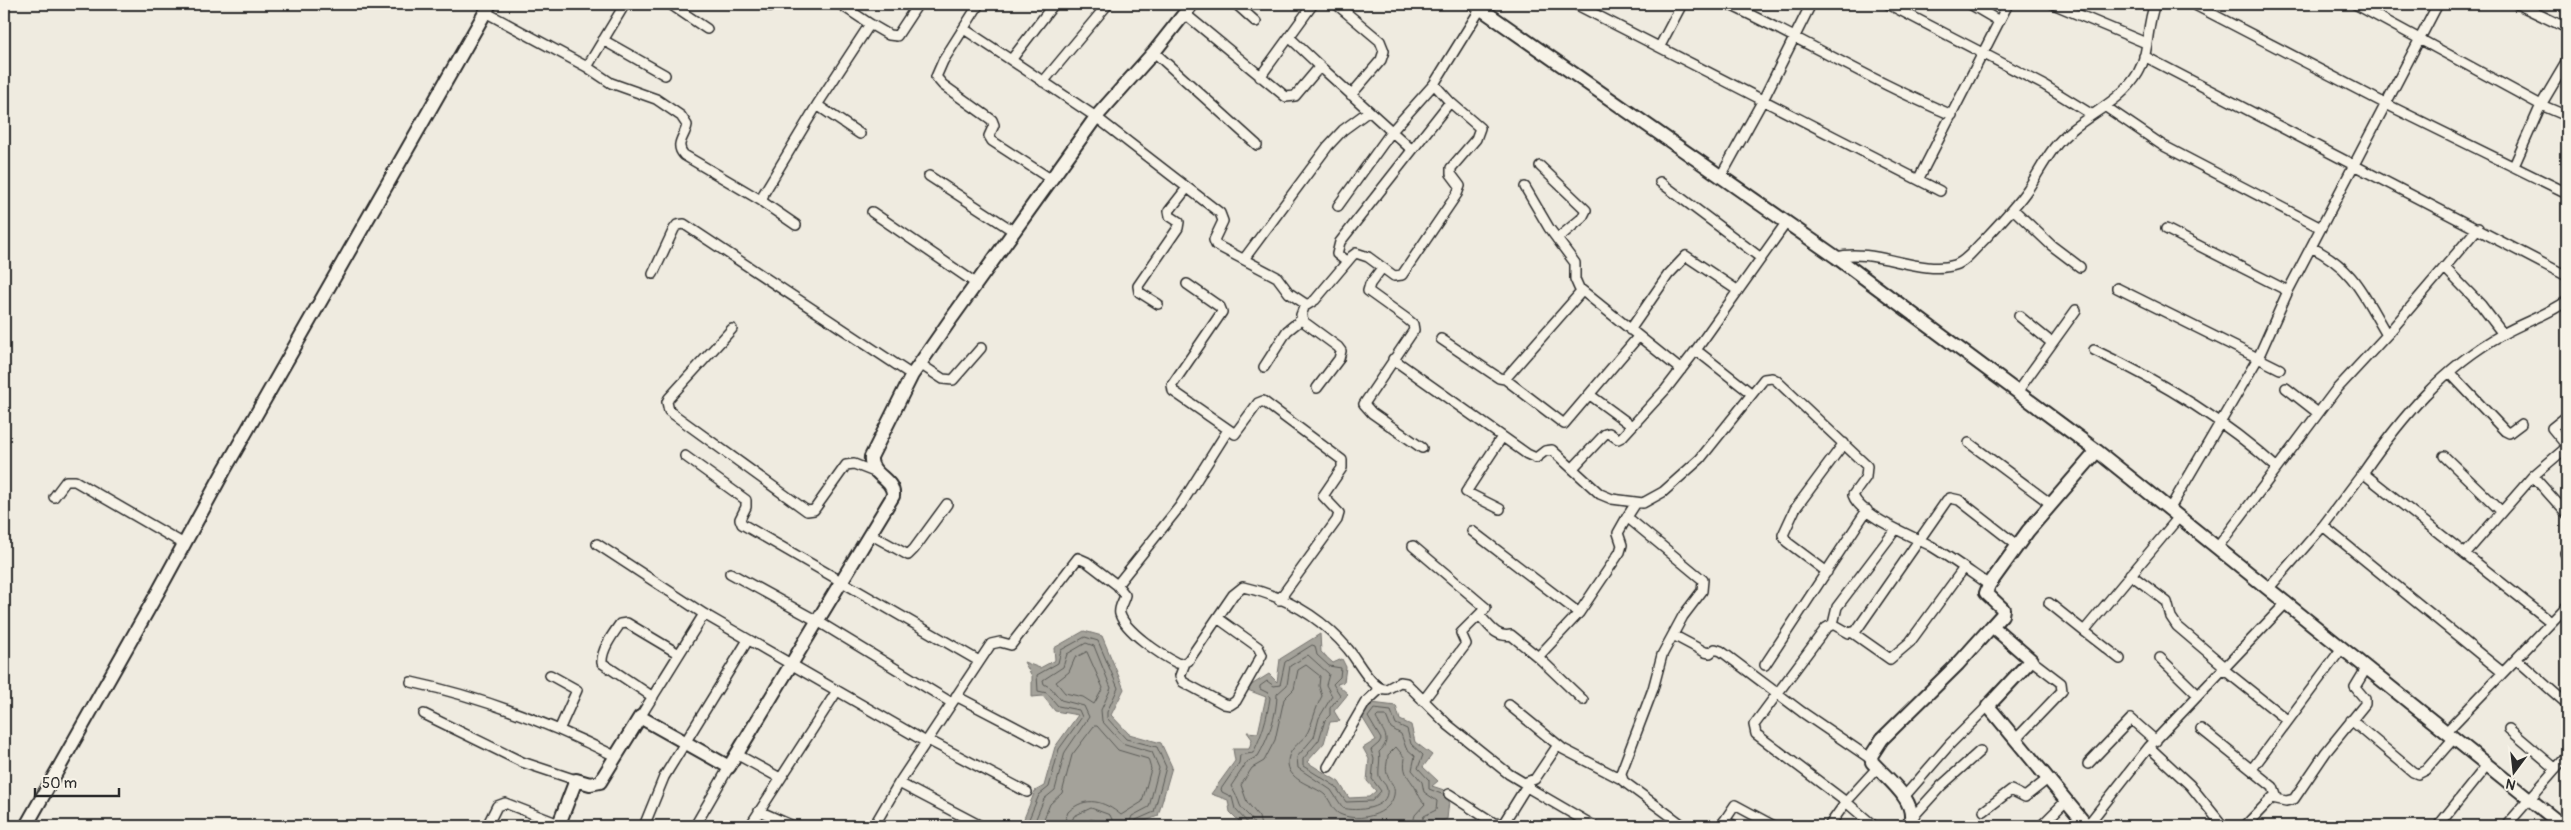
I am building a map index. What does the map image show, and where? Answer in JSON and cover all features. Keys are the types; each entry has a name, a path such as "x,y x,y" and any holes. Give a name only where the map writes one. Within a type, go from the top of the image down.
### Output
{"street":[{"path":"587,67 625,4"},
{"path":"670,4 707,29"},
{"path":"840,4 889,36 896,36 918,4"},
{"path":"979,4 943,61 936,77 943,85 992,120 994,125 989,136 992,141 1052,180"},
{"path":"1011,60 1054,4"},
{"path":"1043,82 1108,4"},
{"path":"1236,4 1256,22"},
{"path":"1260,77 1313,4"},
{"path":"1336,4 1380,41 1384,51 1381,60 1351,95"},
{"path":"1575,4 1918,178 1940,191"},
{"path":"1660,46 1682,4"},
{"path":"1728,4 1796,36 1921,102 1952,115"},
{"path":"1721,176 1763,100 1811,4"},
{"path":"1888,4 2044,85 2091,114"},
{"path":"1970,4 1999,21"},
{"path":"1918,178 2008,4"},
{"path":"2053,4 2146,43"},
{"path":"1836,257 1860,254 1932,267 1957,265 1967,258 2013,209 2054,147 2091,114 2106,107 2125,90 2138,72 2144,56 2149,19 2155,4"},
{"path":"2193,4 2384,103 2567,193"},
{"path":"2355,4 2541,105 2567,116"},
{"path":"2084,630 2130,574 2174,514 2258,358 2288,291 2355,164 2384,103 2438,4"},
{"path":"2517,4 2567,28"},
{"path":"1338,206 1392,132 1434,84 1477,6 1836,257 2097,452 2563,826"},
{"path":"26,826 184,544 216,483 488,8 620,87 648,94 682,116 687,125 679,142 679,148 684,155 762,200 796,225"},
{"path":"695,826 729,767 819,622 894,492 891,486 877,473 871,462 875,448 912,375 1096,117 1154,52 1188,9 1260,77 1283,96 1292,98 1317,70 1323,69"},
{"path":"762,200 817,105 870,24"},
{"path":"964,28 1096,117 1222,216 1224,222 1214,240 1216,245 1277,277 1289,293 1306,305"},
{"path":"1289,37 1411,149"},
{"path":"603,40 665,75"},
{"path":"1154,52 1257,145"},
{"path":"2144,56 2355,164 2567,276"},
{"path":"2514,166 2541,105 2567,61"},
{"path":"1264,367 1287,331 1302,319 1306,305 1315,300 1352,256 1361,254 1394,276 1402,275 1459,189 1458,182 1451,174 1451,168 1481,130 1478,124 1450,102 1434,84"},
{"path":"1346,262 1337,254 1337,247 1411,149 1450,102"},
{"path":"817,105 860,134"},
{"path":"2106,107 2162,145 2321,228"},
{"path":"1244,259 1328,146 1343,130 1369,111"},
{"path":"1540,166 1586,210 1582,218 1557,239"},
{"path":"929,176 1015,232"},
{"path":"1660,182 1761,258"},
{"path":"1525,187 1557,239 1575,263 1576,284 1638,337 1681,370"},
{"path":"1158,304 1139,292 1138,286 1178,228 1179,222 1170,216 1169,211 1187,188"},
{"path":"2013,209 2051,245 2080,267"},
{"path":"872,212 976,284"},
{"path":"1573,468 1605,434 1620,438 1681,370 1786,223"},
{"path":"653,274 674,229 677,225 684,224 912,375"},
{"path":"2217,548 2318,413 2478,228"},
{"path":"2166,229 2288,291"},
{"path":"2311,247 2334,259 2346,270 2357,283 2387,335"},
{"path":"1630,330 1668,275 1686,256 1737,290"},
{"path":"1382,268 1370,284 1368,291 1408,319 1414,327 1412,334 1393,359 1364,404 1372,413 1422,448"},
{"path":"2445,268 2481,305 2503,334"},
{"path":"1187,284 1220,307 1222,312 1172,388 1176,394 1228,430 1237,434 1258,403 1263,402 1342,460 1342,468 1322,496 1339,513 1337,520 1279,600"},
{"path":"2117,288 2280,369"},
{"path":"1505,379 1582,291"},
{"path":"2268,589 2323,526 2407,413 2449,372 2503,334 2567,301"},
{"path":"2016,392 2076,310"},
{"path":"2019,316 2052,343"},
{"path":"1302,319 1341,351 1339,359 1316,388"},
{"path":"732,329 669,398 667,407 669,410 808,511 814,510 846,465 854,464 877,473"},
{"path":"1441,338 1499,378 1505,379 1562,424 1566,422 1638,337"},
{"path":"920,364 943,379 954,380 981,348"},
{"path":"1696,350 1752,394"},
{"path":"2094,350 2158,382 2222,423 2276,467"},
{"path":"1393,359 1502,437 1536,458 1545,450 1552,450 1600,494 1612,499 1643,503 1657,496 1700,459 1764,379 1772,378 1867,466 1866,477 1854,495 1856,501 1896,529 1928,545 1989,585"},
{"path":"2449,372 2505,431 2509,433 2521,424"},
{"path":"2286,388 2318,413"},
{"path":"1590,394 1632,426"},
{"path":"2465,554 2532,476 2567,446 2552,428 2567,416"},
{"path":"1117,584 1180,506 1228,430"},
{"path":"1500,509 1466,492 1502,437"},
{"path":"1827,572 1787,542 1783,535 1802,497 1844,443"},
{"path":"1969,443 2051,504"},
{"path":"1829,826 1874,763 1882,739 1958,664 2002,615 2003,609 1986,593 1989,585 2051,504 2097,452"},
{"path":"684,456 746,500 746,507 740,519 742,524 979,661"},
{"path":"2444,456 2501,511"},
{"path":"2363,473 2551,622"},
{"path":"2532,476 2567,514"},
{"path":"54,497 66,481 75,480 184,544"},
{"path":"1853,633 1946,500 1955,498 2018,546"},
{"path":"1538,657 1579,613 1620,552 1622,545 1618,533 1636,502"},
{"path":"870,534 908,555 914,550 947,504"},
{"path":"1765,665 1867,510"},
{"path":"1622,780 1621,773 1629,747 1654,689 1662,656 1673,635 1702,591 1703,580 1627,517"},
{"path":"2323,526 2502,672"},
{"path":"1874,826 1846,802 1756,734 1754,725 1826,628 1832,624 1837,607 1896,529"},
{"path":"1472,531 1579,613"},
{"path":"597,544 704,614 748,640 927,741 1027,792"},
{"path":"1413,546 1485,607 1486,610 1462,632 1466,644 1424,701"},
{"path":"874,826 991,644 1000,642 1007,646 1014,642 1078,558 1087,562 1117,584 1125,595 1120,613 1140,638 1169,659 1181,664 1185,663"},
{"path":"1832,624 1853,633 1890,659 1910,642 1964,568"},
{"path":"730,572 954,699 1044,742"},
{"path":"2130,574 2167,602 2171,617 2177,626 2287,720"},
{"path":"1219,619 1258,647 1262,655 1236,702 1230,705 1224,704 1183,682 1180,676 1185,663 1219,619 1233,595 1243,587 1306,612 1323,624 1348,649 1380,689 1387,690 1403,682 1448,725 1509,774 1594,826"},
{"path":"1988,706 2087,826 2152,744 2286,602"},
{"path":"2049,603 2120,659"},
{"path":"2351,720 2413,772 2418,774 2426,770 2450,735 2502,672 2567,606"},
{"path":"424,714 522,762 590,784 600,782 704,614"},
{"path":"1480,616 1498,634 1503,637 1511,635 1538,657 1583,700"},
{"path":"653,697 602,663 604,653 617,629 623,623 627,623 679,654"},
{"path":"1992,626 2031,660 2061,682 2062,691 2016,739"},
{"path":"1673,635 1705,652 1710,653 1716,649 1721,651 1874,763 1904,798 1910,822"},
{"path":"644,826 659,787 748,640"},
{"path":"2252,769 2342,648"},
{"path":"2160,658 2198,695"},
{"path":"2516,659 2567,704"},
{"path":"1904,798 1950,744 2031,660"},
{"path":"2245,826 2268,802 2277,798 2286,801 2294,799 2366,702 2355,687 2367,668"},
{"path":"550,675 577,690 559,730"},
{"path":"411,682 448,690 490,703 559,730 615,756"},
{"path":"1328,768 1365,703 1380,689"},
{"path":"750,826 837,691"},
{"path":"1509,705 1558,745 1622,780 1684,826"},
{"path":"640,717 729,767"},
{"path":"2088,764 2131,719 2190,785 2223,826"},
{"path":"2201,729 2273,787 2277,798"},
{"path":"2509,729 2556,769"},
{"path":"1449,794 1494,822 1503,824 1528,785 1535,779 1558,745"},
{"path":"1910,822 1941,786 1980,750"},
{"path":"738,755 780,778"},
{"path":"2506,826 2567,756"},
{"path":"2438,826 2487,765"},
{"path":"1984,812 2011,790 2025,797 2049,778"},
{"path":"486,826 500,804 509,804 554,824 576,780"},
{"path":"900,783 981,826"},
{"path":"2041,826 2067,800"},
{"path":"1735,826 1722,823 1735,806 1774,826"},
{"path":"759,811 788,825"}],"water":[{"path":"1084,631 1102,636 1124,689 1111,715 1129,734 1161,743 1172,767 1158,816 1125,826 1109,825 1091,819 1079,826 1021,826 1035,791 1044,786 1055,747 1078,715 1055,711 1043,696 1032,697 1032,676 1024,662 1040,668 1055,660 1054,648"},
{"path":"1320,634 1321,652 1333,663 1342,659 1346,667 1344,682 1337,684 1348,694 1334,711 1340,721 1330,722 1324,743 1307,762 1339,782 1349,798 1369,797 1376,791 1367,781 1369,759 1363,748 1376,740 1362,717 1372,703 1396,706 1400,720 1411,725 1415,742 1432,755 1423,767 1438,781 1432,786 1450,792 1447,819 1430,826 1244,826 1230,812 1228,800 1211,794 1235,761 1233,749 1249,749 1252,739 1247,732 1258,733 1266,697 1245,689 1269,674 1277,682 1280,659"}]}
